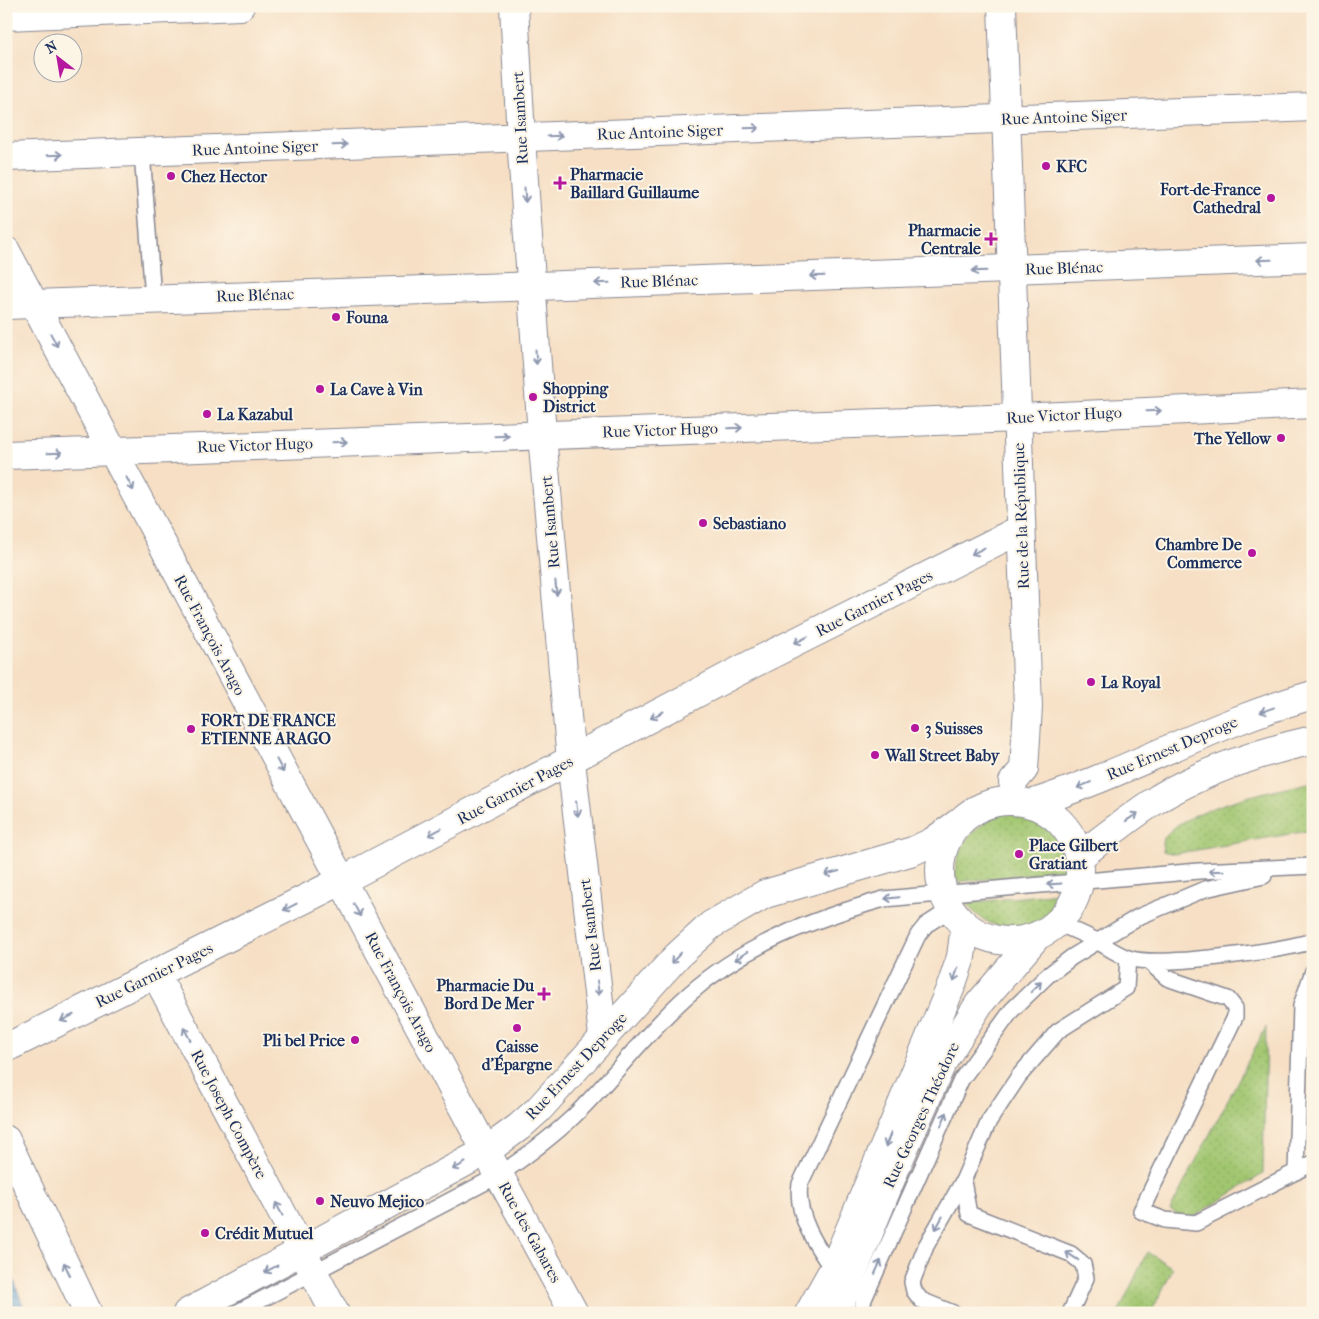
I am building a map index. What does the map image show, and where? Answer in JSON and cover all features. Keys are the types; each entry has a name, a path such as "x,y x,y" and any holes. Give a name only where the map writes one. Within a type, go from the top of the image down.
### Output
{"street":[{"path":"6,16 240,6"},
{"name":"Rue Isambert","path":"514,6 521,138 542,435 571,761 604,1036"},
{"name":"Rue de la République","path":"1002,6 1028,707 1024,769 1012,782"},
{"name":"Rue Antoine Siger","path":"6,157 1313,107"},
{"name":"Rue François Arago","path":"6,251 486,1151"},
{"name":"Rue Blénac","path":"6,305 153,298 1013,270 1313,258"},
{"name":"Rue Victor Hugo","path":"6,455 1018,418 1313,404"},
{"name":"Rue Garnier Pages","path":"6,1048 156,975 341,881 754,663 1021,529"},
{"name":"Rue Ernest Deproge","path":"187,1313 308,1262 486,1151 519,1127 538,1110 694,939 728,914 779,888 913,851 932,842 973,811 991,803 1011,800 1031,804 1071,791 1200,734 1313,695"},
{"path":"1079,870 1136,814 1185,784 1244,760 1313,740"},
{"path":"1031,804 1048,812 1062,824 1073,840 1079,870"},
{"path":"810,1313 833,1270 957,971 952,909 940,857 944,845 957,824"},
{"name":"Rue Georges Théodore","path":"836,1313 894,1170 942,1063 979,1004 1072,904 1079,870"},
{"path":"952,909 979,934 998,940 1017,941 1047,929"},
{"name":"Rue Joseph Compère","path":"156,975 335,1313"},
{"path":"6,1140 88,1313"},
{"name":"Rue des Gabares","path":"486,1151 574,1313"}],"lane":[{"path":"142,152 153,298"},
{"path":"833,1270 818,1247 804,1214 798,1198 800,1184 918,935 926,925 952,909 1079,870 1199,871 1306,867"},
{"path":"861,1313 864,1299 961,1080 1012,1010 1047,976 1096,941 1161,906 1205,889 1306,867"},
{"path":"236,1313 308,1262 499,1175 537,1148 574,1116 652,1030 689,994 747,952 789,931 845,910 884,899 952,909"},
{"path":"1047,929 1096,941 1113,952 1128,958 1149,962 1235,954 1313,941"},
{"path":"952,1313 921,1300 914,1291 912,1282 926,1246 962,1181 989,1121 1019,1076 1058,1031 1126,988 1128,958"},
{"path":"1149,962 1167,978 1228,1000 1235,1008 1235,1017 1141,1211 1165,1220 1196,1223 1313,1163"},
{"path":"1296,1172 1301,1006 1313,971"},
{"path":"962,1181 969,1214 1071,1254 1083,1264 1086,1278 1070,1313"}],"green space":[{"path":"1313,781 1313,830 1174,854 1163,851 1162,842 1171,830 1207,810 1254,795"},
{"path":"1004,812 1031,816 1050,826 1063,845 1070,871 955,882 958,857 962,847 974,831"},
{"path":"1068,892 1046,916 1033,924 1019,928 1005,928 992,924 979,916 966,903"},
{"path":"1266,1027 1263,1174 1187,1221 1170,1210"},
{"path":"1147,1252 1173,1268 1151,1313 1118,1313"}],"water":[{"path":"6,1260 26,1313 6,1313"}],"place":[{"name":"KFC","path":"1046,166"},
{"name":"Chez Hector","path":"171,176"},
{"name":"Pharmacie Baillard Guillaume","path":"560,183"},
{"name":"Fort-de-France Cathedral","path":"1271,198"},
{"name":"Pharmacie Centrale","path":"991,239"},
{"name":"Founa","path":"336,317"},
{"name":"La Cave à Vin","path":"320,389"},
{"name":"Shopping District","path":"533,397"},
{"name":"La Kazabul","path":"207,414"},
{"name":"The Yellow","path":"1281,438"},
{"name":"Sebastiano","path":"703,523"},
{"name":"Chambre De Commerce","path":"1252,553"},
{"name":"La Royal","path":"1091,682"},
{"name":"3 Suisses","path":"915,728"},
{"name":"FORT DE FRANCE ETIENNE ARAGO","path":"191,729"},
{"name":"Wall Street Baby","path":"875,755"},
{"name":"Place Gilbert Gratiant","path":"1019,854"},
{"name":"Pharmacie Du Bord De Mer","path":"544,994"},
{"name":"Caisse d'Épargne","path":"517,1028"},
{"name":"Pli bel Price","path":"355,1040"},
{"name":"Neuvo Mejico","path":"320,1201"},
{"name":"Crédit Mutuel","path":"205,1233"}]}
